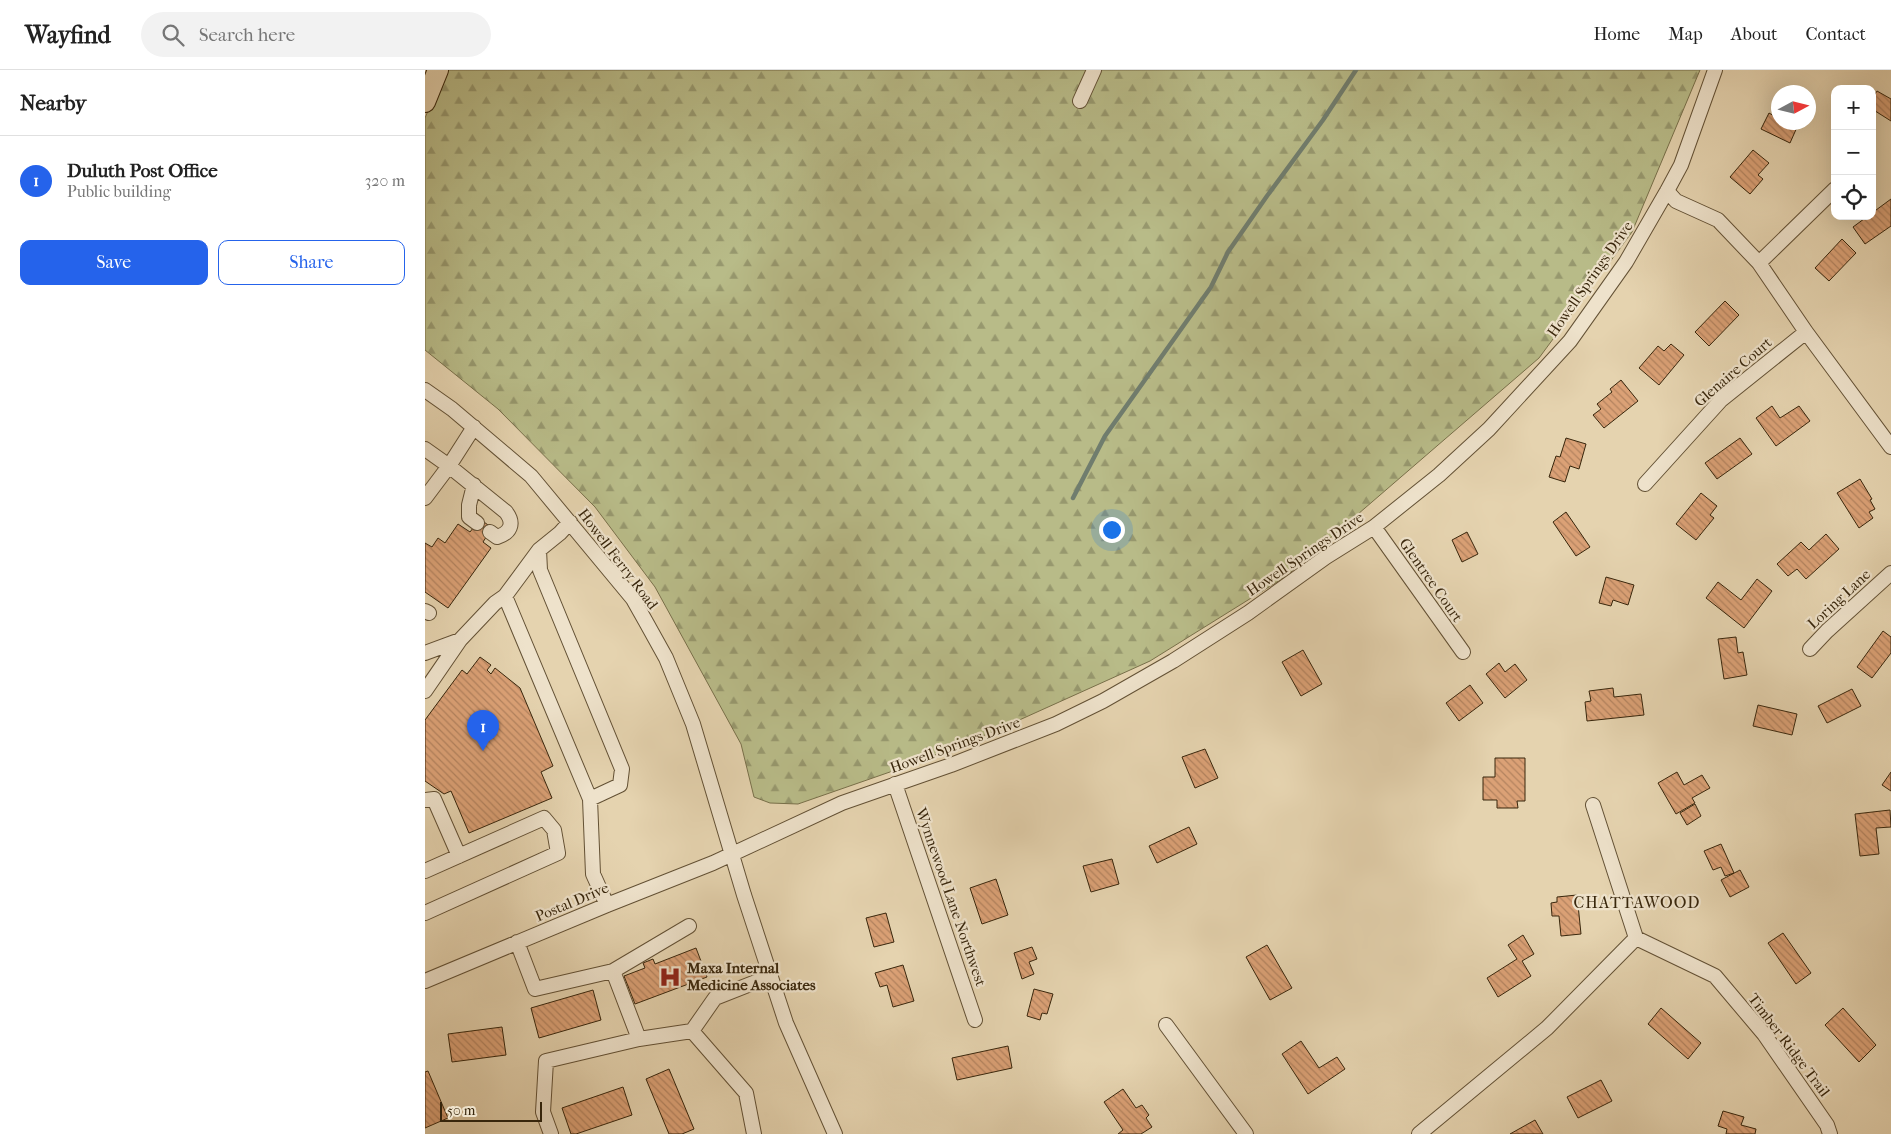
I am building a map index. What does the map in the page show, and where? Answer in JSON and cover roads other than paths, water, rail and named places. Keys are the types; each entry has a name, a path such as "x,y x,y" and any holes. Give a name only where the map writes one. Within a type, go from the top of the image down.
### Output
{"highway":[{"path":"425,102 438,70"}],"street":[{"path":"1080,101 1094,70"},
{"name":"Howell Springs Drive","path":"732,854 842,803 951,765 1056,724 1103,701 1248,613 1326,558 1375,527 1439,475 1489,429 1571,341 1626,262 1681,165 1715,70"},
{"path":"1667,191 1677,202 1718,220 1759,263 1806,332 1891,447"},
{"path":"1759,263 1831,193"},
{"name":"Glenaire Court","path":"1645,484 1721,400 1806,332"},
{"name":"Howell Ferry Road","path":"425,390 452,409 531,476 633,599 666,658 693,724 743,895 786,1023 835,1134"},
{"path":"425,498 449,466 474,427"},
{"path":"425,449 474,485 511,518 509,531 504,535 497,537 490,532"},
{"path":"474,485 469,505 469,517 477,523"},
{"path":"425,691 460,640 495,603 505,596 539,550 570,522"},
{"name":"Glentree Court","path":"1375,527 1463,652"},
{"path":"539,550 540,570 622,769 620,785 590,799"},
{"name":"Loring Lane","path":"1810,649 1891,572"},
{"path":"505,596 590,799 593,874 607,904"},
{"path":"425,653 460,640"},
{"name":"Wynnewood Lane Northwest","path":"895,784 975,1020"},
{"path":"425,800 434,799 459,856"},
{"path":"1419,1134 1547,1028 1637,938 1593,805"},
{"path":"425,871 544,818 554,830 558,853 425,913"},
{"name":"Postal Drive","path":"425,981 607,904 732,854"},
{"path":"517,942 535,989 613,971 689,926"},
{"name":"Timber Ridge Trail","path":"1637,938 1715,976 1764,1034 1827,1125 1830,1134"},
{"path":"613,971 639,1039"},
{"path":"551,1134 543,1112 546,1061 639,1039 692,1031 715,998 771,976"},
{"path":"1166,1025 1246,1134"},
{"path":"692,1031 746,1094 754,1134"}],"waterway":[{"path":"1073,498 1105,436 1211,287 1228,252 1323,120 1356,70"}],"place":[{"name":"Duluth Post Office","path":"483,751"},
{"name":"Maxa Internal Medicine Associates","path":"670,977"}],"district":[{"name":"CHATTAWOOD","path":"1637,902"}]}
